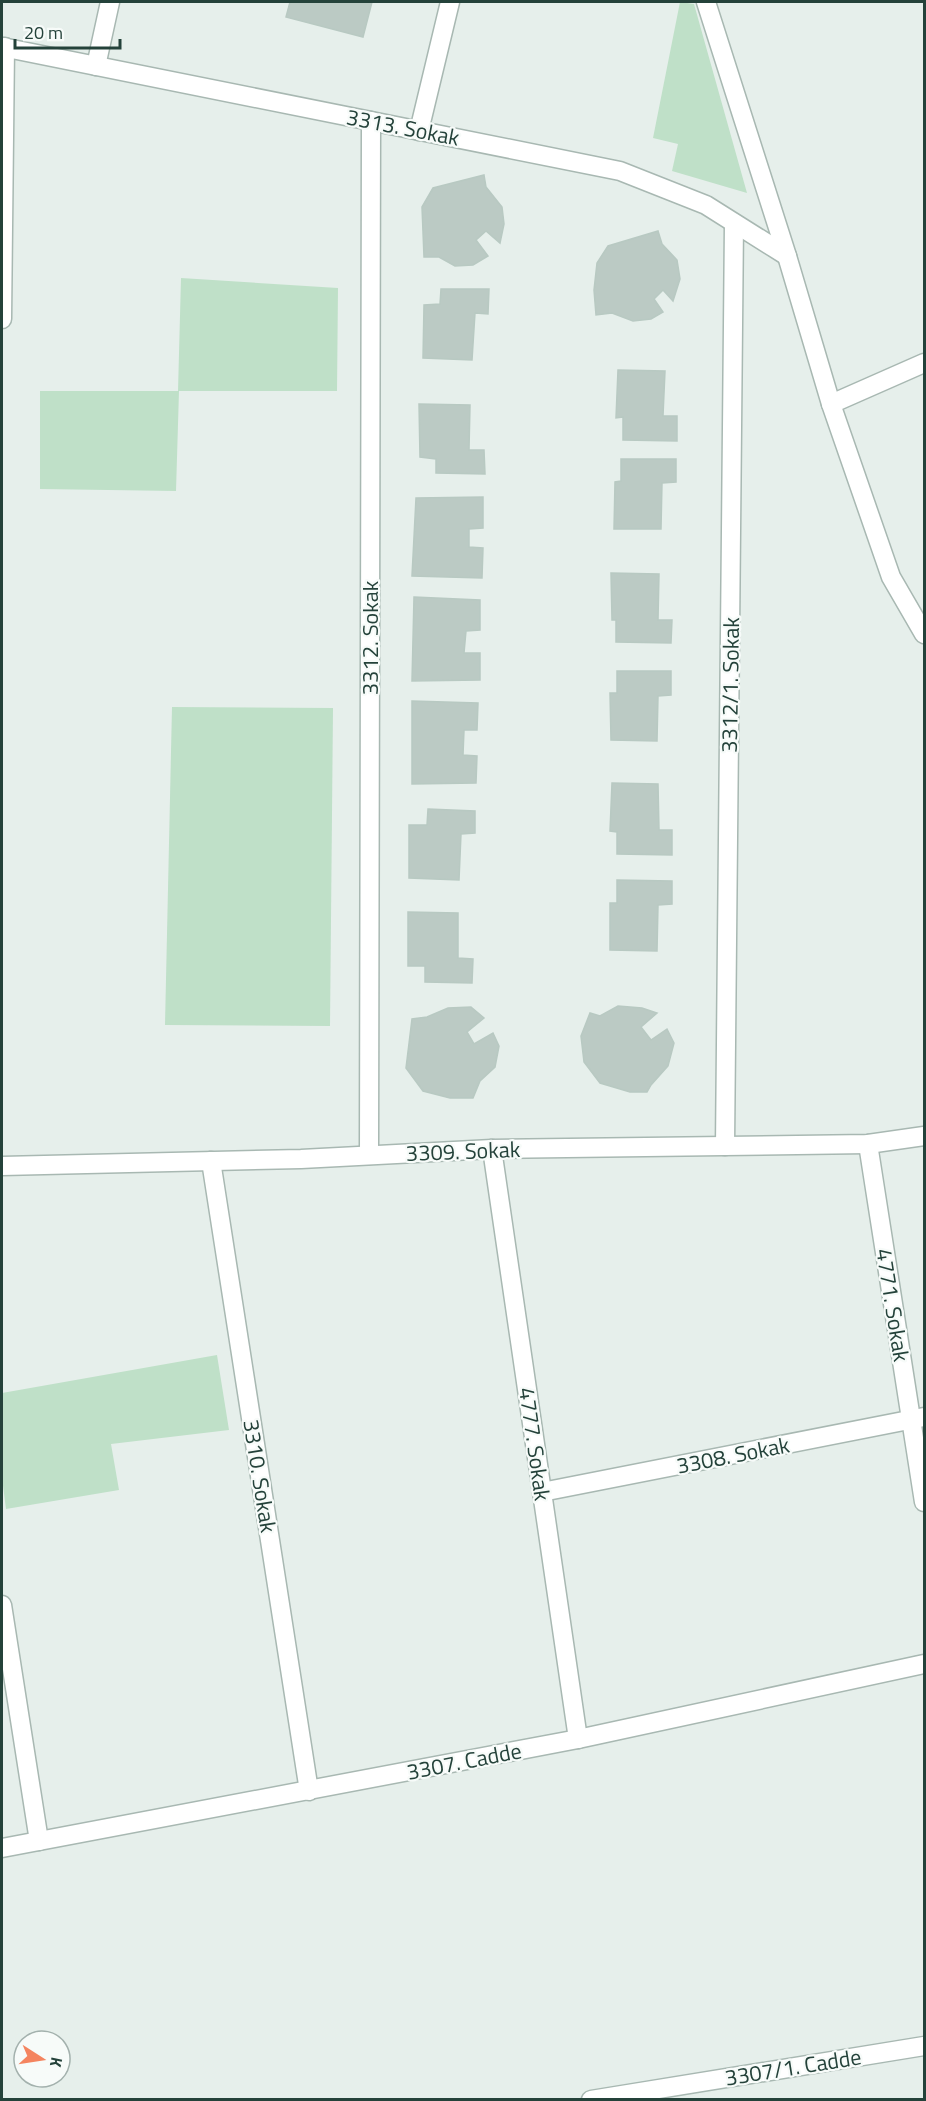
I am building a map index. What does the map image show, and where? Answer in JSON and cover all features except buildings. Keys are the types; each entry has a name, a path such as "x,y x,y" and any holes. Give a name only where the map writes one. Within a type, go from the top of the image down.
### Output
{"street":[{"path":"96,66 110,2"},
{"path":"419,131 450,2"},
{"path":"706,2 787,256 831,404 891,577 924,634"},
{"path":"2,319 3,47"},
{"name":"3313. Sokak","path":"3,47 620,171 706,206 787,256"},
{"name":"3312. Sokak","path":"369,1155 371,121"},
{"name":"3312/1. Sokak","path":"726,1146 734,223"},
{"path":"831,404 924,363"},
{"name":"3309. Sokak","path":"2,1166 211,1161 492,1149 868,1144 924,1136"},
{"name":"4771. Sokak","path":"868,1144 918,1419 924,1502"},
{"name":"4777. Sokak","path":"492,1149 578,1738"},
{"name":"3310. Sokak","path":"211,1161 309,1791"},
{"name":"3308. Sokak","path":"542,1492 918,1419"},
{"path":"2,1605 39,1841"},
{"name":"3307. Cadde","path":"2,1848 578,1738 924,1664"},
{"name":"3307/1. Cadde","path":"591,2100 924,2046"}],"green space":[{"path":"680,2 694,4 747,193 672,171 678,144 653,138"},
{"path":"181,278 338,288 337,391 179,391 176,491 40,489 40,391 178,391"},
{"path":"172,707 333,708 330,1026 165,1025"},
{"path":"217,1355 229,1430 111,1444 119,1490 6,1509 2,1478 2,1393"}]}
